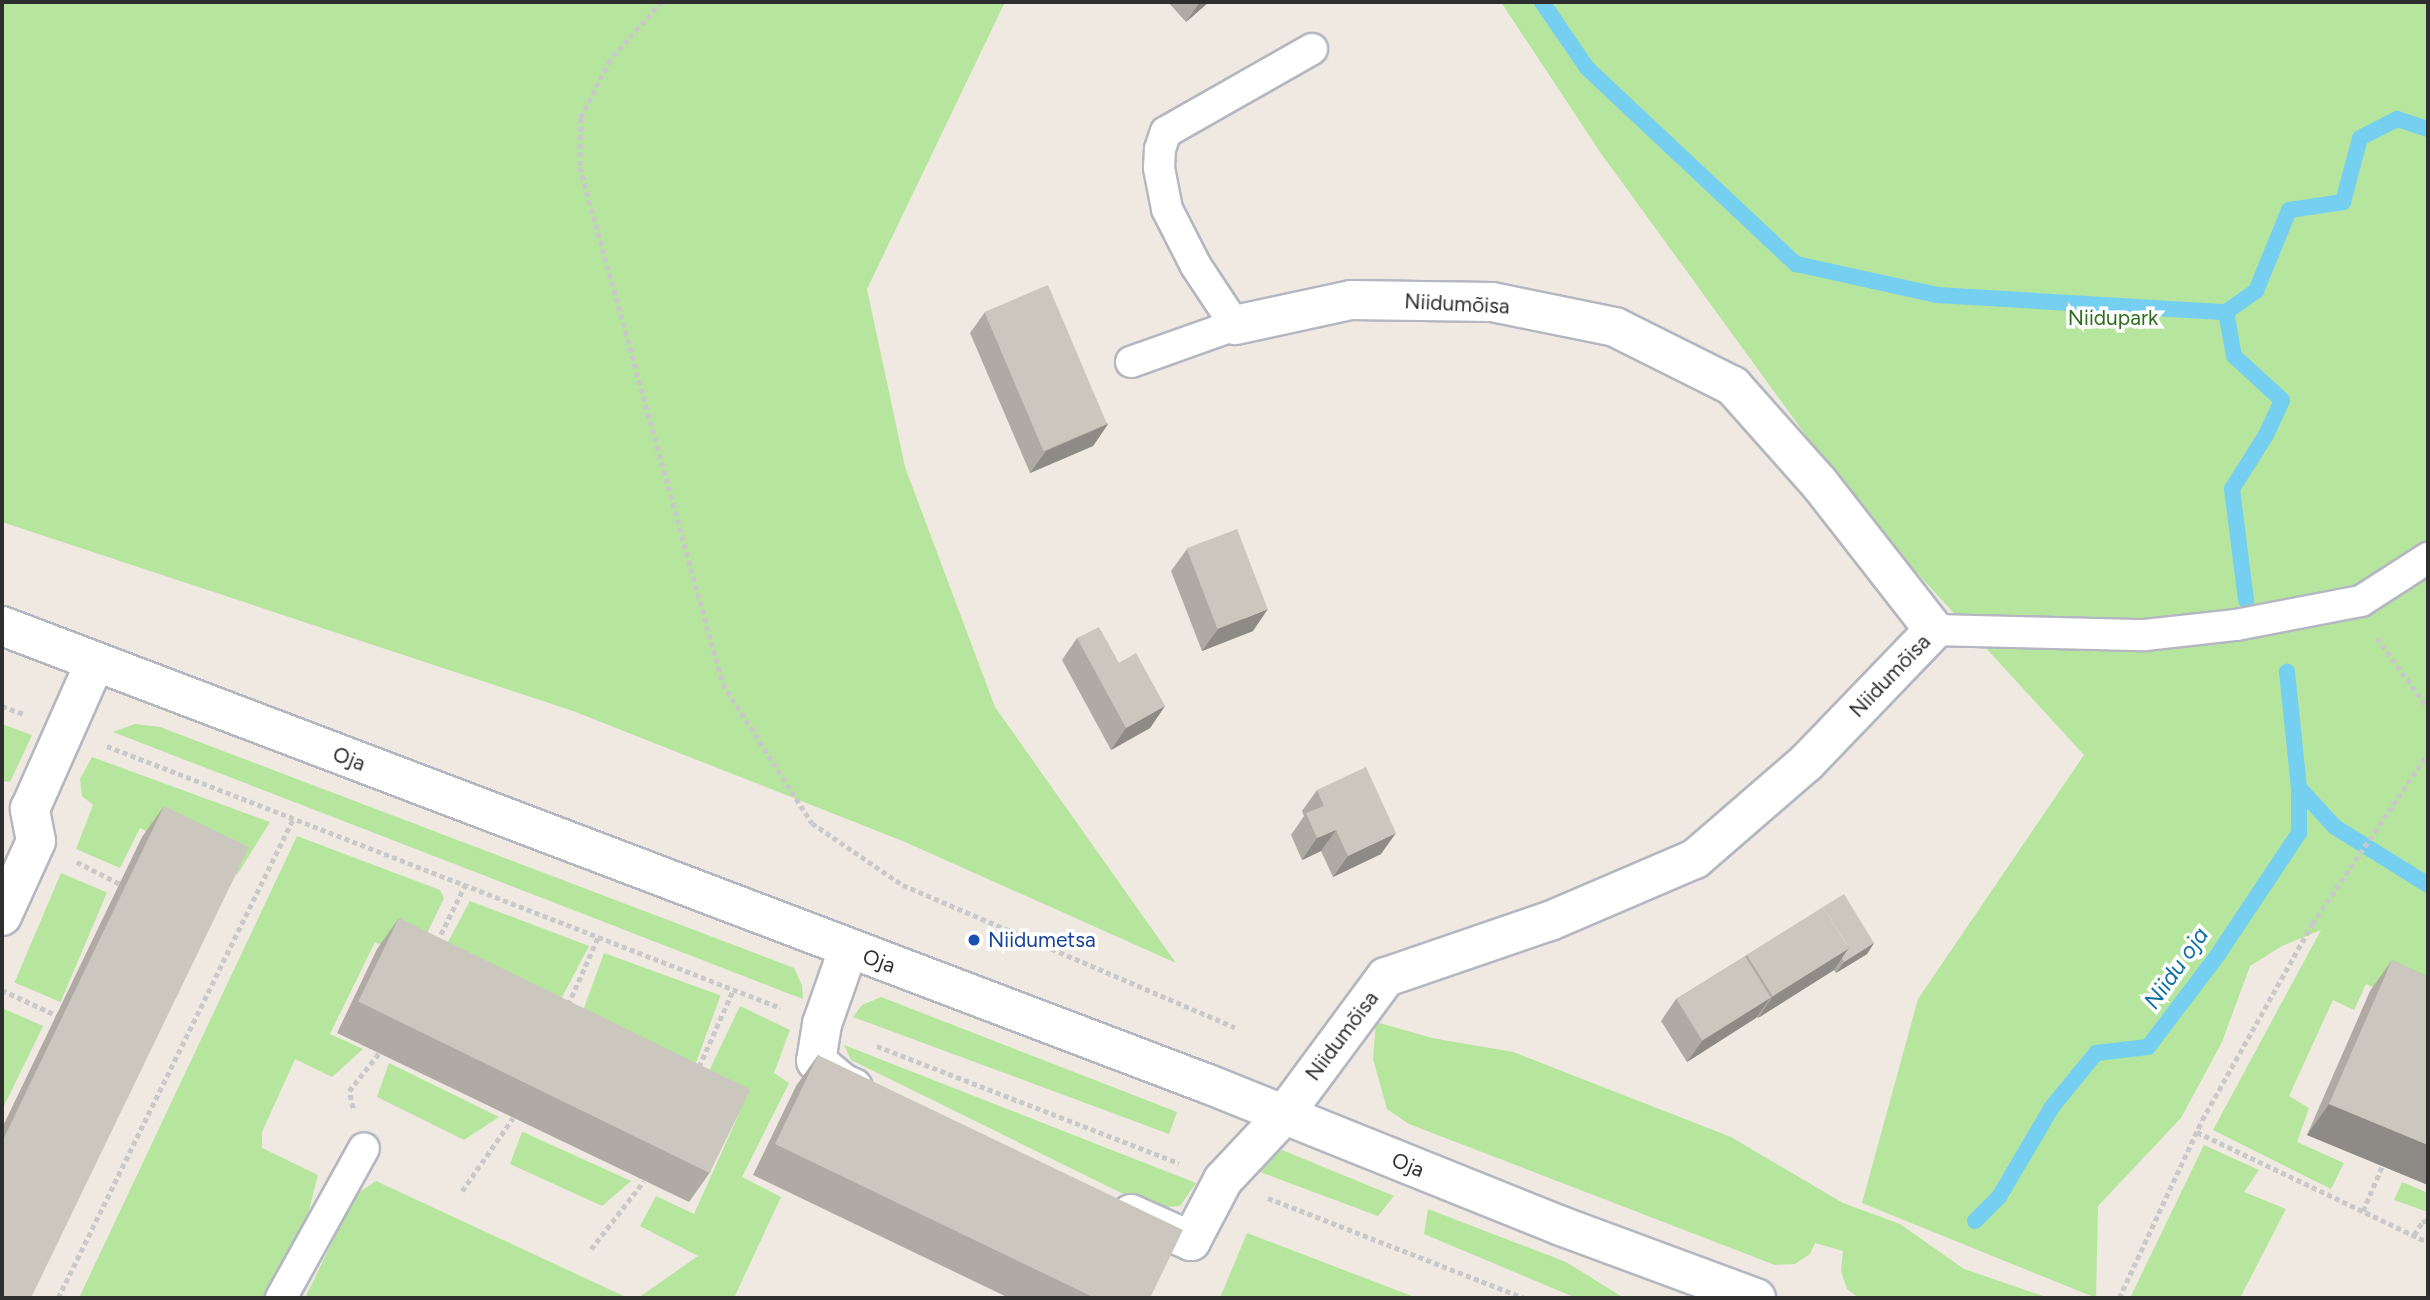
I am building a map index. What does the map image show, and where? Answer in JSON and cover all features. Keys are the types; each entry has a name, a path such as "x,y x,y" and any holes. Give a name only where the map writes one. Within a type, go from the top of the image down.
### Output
{"street":[{"name":"Niidumõisa","path":"1094,1198 1191,1241 1223,1180 1283,1116 1385,977 1550,921 1695,859 1806,763 1934,630 1819,483 1733,386 1615,327 1492,302 1351,300 1235,326"},
{"name":"Oja","path":"2,626 848,950 1132,1055 1560,1226 1756,1298"},
{"path":"2,916 36,841 16,803 64,729 95,662"},
{"path":"848,950 822,1024 816,1061 842,1083 880,1100"}],"lane":[{"path":"1131,362 1235,326 1196,266 1167,209 1159,168 1160,149 1166,132 1312,49"},
{"path":"1934,630 2145,635 2254,622 2361,601 2428,558"},
{"path":"281,1298 364,1148"}],"path":[{"path":"662,2 610,60 582,118 580,167 723,684 812,823 902,885 1235,1027"},
{"path":"2361,601 2377,639 2428,708"},
{"path":"2,706 1524,1298"},
{"path":"2119,1298 2197,1132 2312,924 2428,753"},
{"path":"58,1298 293,819"},
{"path":"435,947 465,885"},
{"path":"566,1010 598,937"},
{"path":"2,990 56,1015"},
{"path":"696,1073 733,990"},
{"path":"364,1148 349,1091 379,1053"},
{"path":"462,1191 513,1118"},
{"path":"2197,1132 2428,1242"},
{"path":"2363,1211 2382,1166"},
{"path":"592,1249 644,1181"},
{"path":"2414,1235 2422,1222 2428,1220"}],"green space":[{"path":"2,2 1005,2 867,289 905,467 995,707 1176,963 905,842 573,711 2,522"},
{"name":"Niidupark","path":"1501,2 2428,2 2428,1011 2366,984 2354,1010 2333,1000 2289,1096 2309,1108 2297,1142 2344,1163 2331,1189 2213,1130 2321,930 2282,946 2250,966 2222,1042 2181,1118 2098,1206 2096,1298 1862,1203 1918,999 2084,755 1863,514 1600,152"},
{"path":"2,724 32,735 10,782 2,781"},
{"path":"135,724 160,727 794,968 802,985 803,999 113,732"},
{"path":"92,757 270,822 237,875 140,828 120,868 76,849 93,805 82,796 80,779"},
{"path":"297,836 440,890 444,898 414,961 375,942 330,1034 363,1049 332,1077 295,1059 262,1132 262,1148 318,1175 309,1210 275,1286 267,1298 79,1298"},
{"path":"61,873 107,893 61,1002 15,983"},
{"path":"470,901 589,946 550,1020 436,964"},
{"path":"604,953 721,995 691,1076 575,1034"},
{"path":"881,997 1177,1112 1169,1134 853,1017 862,1005"},
{"path":"740,1006 790,1030 774,1073 789,1083 742,1177 781,1197 734,1298 638,1298 698,1256 640,1226 656,1196 694,1214 738,1116 698,1094"},
{"path":"2,1008 43,1026 2,1110"},
{"path":"1376,1022 1432,1038 1513,1052 1731,1137 1843,1203 1900,1224 1964,1269 2049,1298 1859,1298 1847,1289 1841,1271 1843,1251 1815,1243 1810,1254 1795,1264 1775,1265 1409,1124 1387,1109 1373,1059"},
{"path":"844,1045 1196,1183 1180,1206 1152,1208 851,1060"},
{"path":"389,1063 499,1117 464,1140 377,1097"},
{"path":"522,1132 631,1181 602,1206 510,1164"},
{"path":"2204,1145 2259,1170 2244,1192 2286,1209 2240,1298 2130,1298"},
{"path":"1282,1150 1394,1196 1378,1216 1252,1169"},
{"path":"376,1181 628,1298 305,1298 355,1195"},
{"path":"2402,1182 2428,1193 2428,1212 2394,1200"},
{"path":"1428,1209 1566,1262 1624,1298 1576,1298 1424,1234"},
{"path":"1247,1233 1417,1298 1220,1298"}],"building":[{"path":"1048,285 1107,424 1043,451 984,312"},
{"path":"1237,529 1268,609 1217,629 1187,548"},
{"path":"1099,627 1119,663 1136,653 1165,706 1126,728 1077,638"},
{"path":"1366,767 1396,833 1348,856 1336,830 1317,838 1306,813 1324,806 1317,790"},
{"path":"164,806 249,847 31,1298 2,1298 2,1142"},
{"path":"1844,894 1874,943 1844,962 1842,958 1849,948 1823,907"},
{"path":"1823,907 1849,949 1773,996 1747,955"},
{"path":"399,918 750,1089 710,1173 358,1002"},
{"path":"1745,956 1771,998 1702,1040 1676,999"},
{"path":"2392,960 2428,977 2428,1145 2329,1104"},
{"path":"818,1055 1183,1230 1150,1298 1095,1298 775,1144"}],"waterway":[{"path":"1542,2 1587,68 1796,264 1937,295 2226,312"},
{"name":"Niidu oja","path":"2246,600 2232,489 2266,435 2282,400 2234,356 2226,312 2256,291 2289,210 2343,202 2360,138 2397,119 2428,129"},
{"name":"Niidu oja","path":"1975,1221 1999,1197 2052,1107 2096,1053 2148,1047 2217,956 2299,833 2299,788 2287,672"},
{"path":"2299,788 2335,827 2428,885"}],"place":[{"name":"Niidumetsa","path":"974,940"}]}
